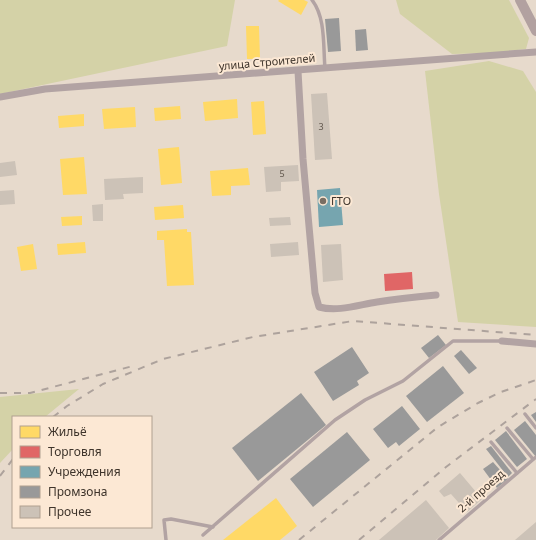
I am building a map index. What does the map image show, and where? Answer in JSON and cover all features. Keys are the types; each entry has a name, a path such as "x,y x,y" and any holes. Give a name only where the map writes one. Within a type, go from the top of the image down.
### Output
{"street":[{"path":"520,0 536,31"},
{"name":"улица Строителей","path":"0,97 45,89 536,52"},
{"path":"298,71 303,159 315,293 319,307 328,309 347,308 376,302 436,295"},
{"path":"502,341 536,344"}],"lane":[{"path":"312,0 319,14 321,23 325,68"},
{"path":"204,535 335,420 365,400 403,381 453,341 502,341"},
{"path":"526,414 536,428"},
{"path":"507,428 534,458"},
{"path":"491,442 517,473"},
{"name":"2-й проезд","path":"439,540 534,458"},
{"path":"166,540 164,520 171,519 213,527"}],"shaded area":[{"path":"0,0 235,0 227,46 0,94"},
{"path":"396,0 509,0 529,38 526,49 492,53 452,54 400,14"},
{"path":"489,61 523,71 536,92 536,327 458,322 439,194 425,71"},
{"path":"79,389 46,416 12,416 12,450 0,463 0,397"}],"building: Жильё":[{"path":"304,0 308,2 301,15 278,1"},
{"path":"246,26 259,26 260,59 247,59"},
{"path":"237,99 238,118 205,121 203,102"},
{"path":"264,101 266,134 253,135 251,102"},
{"path":"180,106 181,119 155,121 154,108"},
{"path":"135,107 136,127 104,129 102,109"},
{"path":"84,114 84,126 59,128 58,116"},
{"path":"179,147 182,183 161,185 158,149"},
{"path":"84,157 87,194 63,195 60,159"},
{"path":"248,168 250,185 231,186 231,195 212,196 210,171"},
{"path":"183,205 184,218 155,220 154,207"},
{"path":"82,216 82,225 62,226 61,217"},
{"path":"187,229 187,232 191,232 194,285 167,286 164,240 157,240 157,231"},
{"path":"85,242 86,253 58,255 57,244"},
{"path":"33,244 37,269 21,271 17,247"},
{"path":"276,498 297,526 280,540 223,540"}],"building: Торговля":[{"path":"412,272 413,289 385,291 384,274"}],"building: Учреждения":[{"path":"340,188 343,225 319,227 317,190"}],"building: Промзона":[{"path":"339,18 341,51 328,52 325,19"},
{"path":"366,29 368,50 356,51 355,30"},
{"path":"438,335 446,345 429,358 421,348"},
{"path":"352,347 369,373 357,381 359,385 333,401 314,372"},
{"path":"461,350 477,368 469,374 454,356"},
{"path":"443,366 464,393 427,422 406,396"},
{"path":"301,393 326,425 258,481 232,448"},
{"path":"402,406 420,429 399,446 396,442 388,448 373,429"},
{"path":"536,412 536,422 531,415"},
{"path":"525,421 536,435 536,457 514,430"},
{"path":"506,431 527,459 517,467 495,440"},
{"path":"347,432 370,460 313,507 290,479"},
{"path":"491,446 512,473 508,477 486,449"},
{"path":"493,462 508,479 497,488 483,469"}],"building: Прочее":[{"path":"327,93 332,159 315,160 311,94"},
{"path":"15,161 17,175 0,177 0,163"},
{"path":"298,165 299,181 281,182 281,191 266,192 264,167"},
{"path":"143,177 143,193 123,194 124,199 105,200 104,179"},
{"path":"14,190 15,204 0,205 0,191"},
{"path":"103,204 103,221 93,221 92,205"},
{"path":"290,217 291,225 270,226 269,218"},
{"path":"298,242 299,255 271,257 270,244"},
{"path":"341,244 343,280 323,282 321,245"},
{"path":"460,473 482,499 467,512 451,494 444,497 439,491"},
{"path":"426,500 449,528 436,540 379,540"},
{"path":"536,522 536,540 515,540"}],"railway":[{"path":"54,416 67,406 103,384 163,359 253,337 353,321 536,335"},
{"path":"0,393 30,393 133,366"},
{"path":"299,540 438,427 478,403 501,392 536,380"},
{"path":"359,540 446,467 536,399"},
{"path":"0,476 12,460"}],"place":[{"name":"ГТО","path":"323,201"}]}
